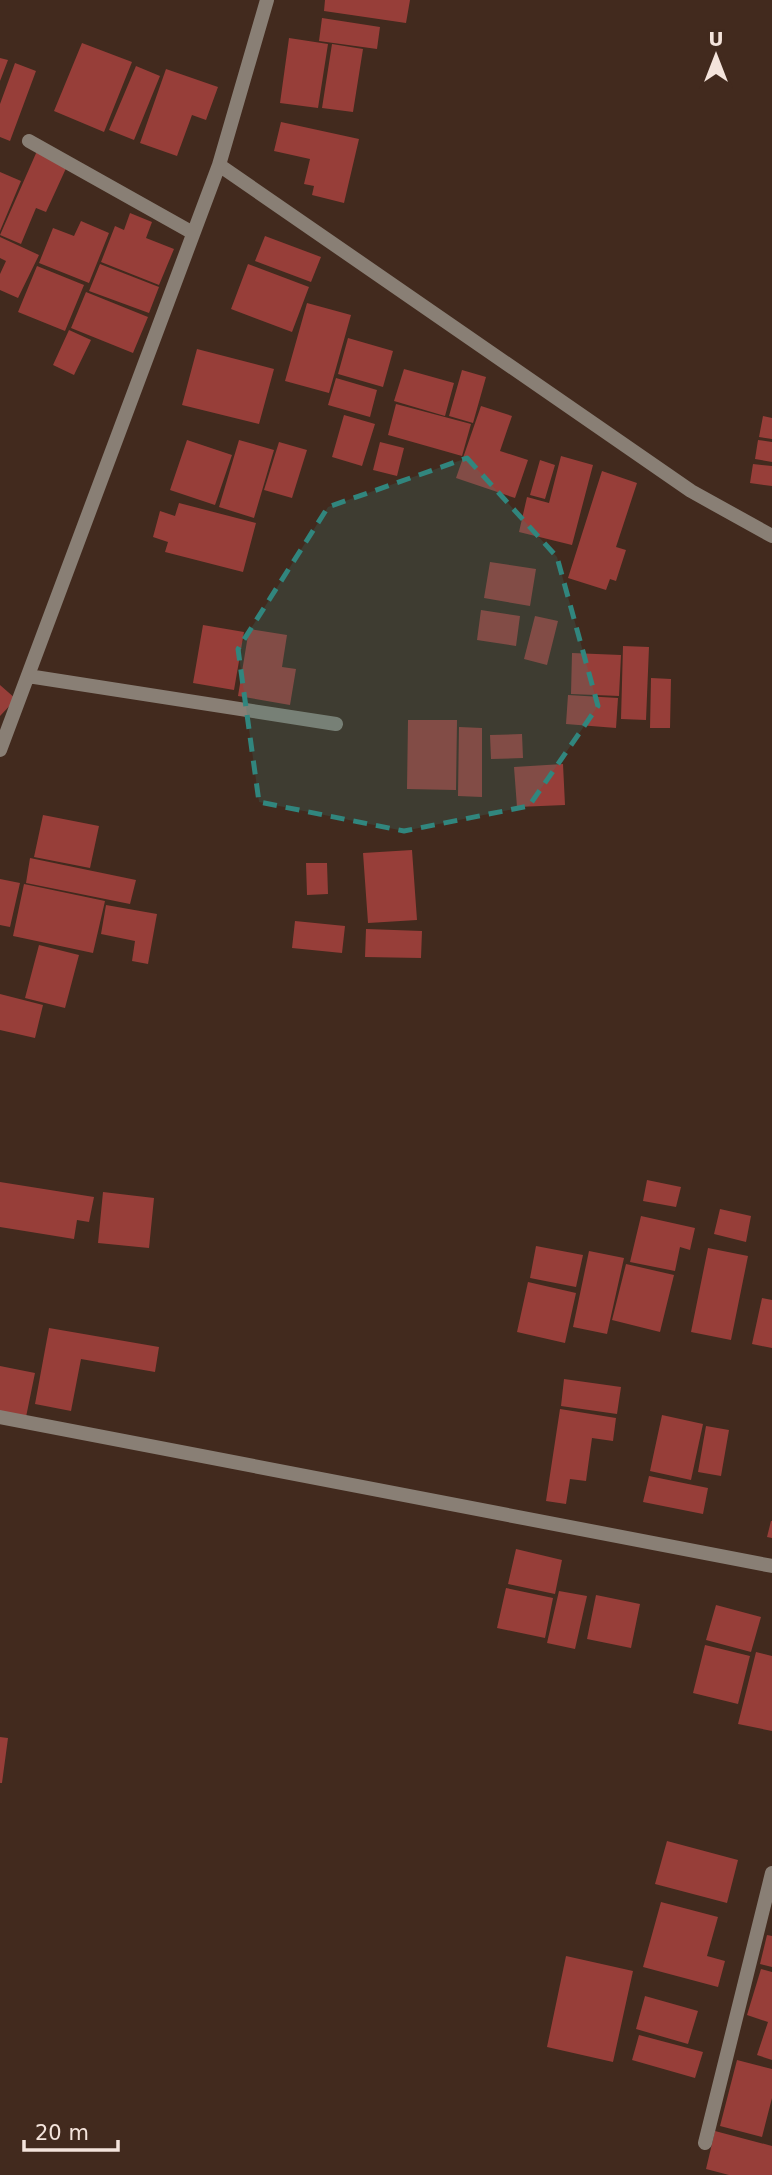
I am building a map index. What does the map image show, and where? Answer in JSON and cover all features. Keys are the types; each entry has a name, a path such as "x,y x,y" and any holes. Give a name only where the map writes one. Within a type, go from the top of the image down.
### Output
{"street":[{"path":"0,750 219,165 267,0"},
{"path":"29,141 193,233"},
{"path":"219,165 691,491 772,536"},
{"path":"28,676 336,724"},
{"path":"0,1418 772,1566"},
{"path":"705,2143 772,1873"}],"highlighted area":[{"path":"467,458 557,557 598,706 529,806 404,831 259,802 238,649 328,507"}],"building":[{"path":"325,0 410,0 406,23 324,11"},
{"path":"322,18 380,27 377,49 319,41"},
{"path":"289,38 328,44 318,108 280,103"},
{"path":"82,43 132,62 104,132 54,111"},
{"path":"332,44 363,49 353,112 322,108"},
{"path":"0,58 8,60 0,81"},
{"path":"15,63 36,71 10,141 0,137 0,104"},
{"path":"136,66 160,76 134,140 109,130"},
{"path":"166,69 218,87 206,120 192,115 177,156 140,143"},
{"path":"281,122 359,139 344,203 312,195 314,186 304,184 310,159 274,151"},
{"path":"37,151 68,164 46,212 36,208 21,244 0,235"},
{"path":"0,172 21,181 0,231"},
{"path":"130,213 152,222 146,238 174,249 159,285 101,262 115,226 124,230"},
{"path":"81,221 109,233 89,283 39,263 53,228 74,236"},
{"path":"265,236 321,257 311,282 255,261"},
{"path":"0,237 39,255 18,298 0,290 0,274 6,261 0,258"},
{"path":"100,264 159,287 149,313 89,291"},
{"path":"248,264 309,287 292,332 231,309"},
{"path":"37,266 84,285 65,331 18,312"},
{"path":"86,292 148,317 133,353 71,328"},
{"path":"307,303 351,315 329,393 285,381"},
{"path":"69,330 91,340 74,375 53,365"},
{"path":"348,338 393,351 383,387 338,374"},
{"path":"197,349 274,369 259,424 182,405"},
{"path":"404,369 454,383 445,416 394,401"},
{"path":"462,370 486,377 473,423 449,416"},
{"path":"336,378 377,390 370,417 328,405"},
{"path":"396,404 471,424 462,456 388,435"},
{"path":"481,406 512,416 500,451 528,460 515,498 456,478"},
{"path":"344,415 375,424 362,466 332,457"},
{"path":"763,416 772,418 772,439 759,437"},
{"path":"187,440 232,455 215,505 170,490"},
{"path":"239,440 274,450 254,518 219,507"},
{"path":"758,440 772,442 772,462 755,459"},
{"path":"279,442 307,450 292,498 264,490"},
{"path":"380,442 404,448 397,476 373,470"},
{"path":"561,456 593,465 572,545 519,532 527,497 549,503"},
{"path":"540,460 555,465 545,499 530,495"},
{"path":"753,464 772,466 772,486 750,483"},
{"path":"602,471 637,483 616,547 626,550 616,581 610,579 606,590 568,578"},
{"path":"179,503 256,523 243,572 165,552 168,542 153,537 160,511 175,516"},
{"path":"490,562 536,569 530,606 484,598"},
{"path":"481,610 520,616 516,646 477,640"},
{"path":"535,616 558,621 547,665 524,659"},
{"path":"203,625 244,632 234,690 193,683"},
{"path":"249,629 287,635 282,667 296,669 290,705 238,696"},
{"path":"623,646 649,647 646,720 621,719"},
{"path":"572,653 621,655 619,696 571,694"},
{"path":"651,678 671,679 670,728 650,728"},
{"path":"0,685 16,699 0,716"},
{"path":"568,695 618,698 616,728 566,724"},
{"path":"408,720 457,720 456,790 407,789"},
{"path":"459,727 482,728 482,797 458,796"},
{"path":"522,734 523,758 491,759 490,735"},
{"path":"563,764 565,805 517,807 514,767"},
{"path":"43,815 99,826 90,868 34,857"},
{"path":"412,850 417,920 368,923 363,853"},
{"path":"30,858 136,880 130,904 26,883"},
{"path":"306,863 327,863 328,894 307,895"},
{"path":"0,879 20,883 10,927 0,925"},
{"path":"24,884 105,901 93,953 13,936"},
{"path":"106,905 157,914 148,964 132,961 135,941 101,934"},
{"path":"295,921 345,926 342,953 292,948"},
{"path":"366,929 422,931 421,958 365,957"},
{"path":"39,945 79,955 65,1008 25,998"},
{"path":"0,994 43,1005 35,1038 0,1030"},
{"path":"647,1180 681,1187 676,1207 643,1201"},
{"path":"0,1182 94,1197 89,1222 77,1220 74,1239 0,1227"},
{"path":"103,1192 154,1198 149,1248 98,1243"},
{"path":"720,1209 751,1216 746,1242 714,1234"},
{"path":"641,1216 695,1228 690,1250 680,1247 675,1271 630,1262"},
{"path":"536,1246 583,1255 576,1287 530,1278"},
{"path":"708,1248 748,1256 731,1340 691,1332"},
{"path":"589,1251 624,1258 607,1334 573,1327"},
{"path":"626,1264 674,1275 660,1332 612,1320"},
{"path":"528,1282 576,1293 565,1343 517,1332"},
{"path":"762,1298 772,1300 772,1348 752,1344"},
{"path":"49,1328 159,1347 155,1372 81,1359 71,1411 35,1404"},
{"path":"0,1366 35,1373 26,1417 0,1412"},
{"path":"564,1379 621,1387 617,1414 561,1406"},
{"path":"560,1409 616,1418 613,1441 592,1438 586,1481 570,1479 566,1504 546,1501"},
{"path":"662,1415 703,1424 691,1480 650,1471"},
{"path":"706,1426 729,1430 721,1476 698,1472"},
{"path":"649,1476 708,1488 703,1514 643,1502"},
{"path":"772,1521 772,1538 767,1537"},
{"path":"516,1549 562,1560 555,1594 508,1584"},
{"path":"506,1588 553,1598 545,1638 497,1628"},
{"path":"559,1591 587,1596 575,1649 547,1643"},
{"path":"596,1595 640,1604 631,1648 587,1639"},
{"path":"716,1605 761,1617 751,1652 706,1640"},
{"path":"705,1645 750,1656 738,1704 693,1693"},
{"path":"756,1652 772,1656 772,1731 738,1724"},
{"path":"0,1737 8,1738 2,1783 0,1783"},
{"path":"667,1841 738,1860 727,1903 655,1884"},
{"path":"661,1902 718,1917 707,1956 725,1961 718,1987 643,1967"},
{"path":"767,1935 772,1936 772,1967 760,1964"},
{"path":"566,1956 633,1971 613,2062 547,2047"},
{"path":"761,1969 772,1972 772,2060 757,2055 768,2022 747,2015"},
{"path":"645,1996 698,2011 688,2044 636,2029"},
{"path":"639,2035 703,2052 695,2078 632,2060"},
{"path":"737,2060 772,2069 772,2098 762,2137 720,2126"},
{"path":"715,2131 772,2146 772,2175 729,2175 706,2169"}]}
